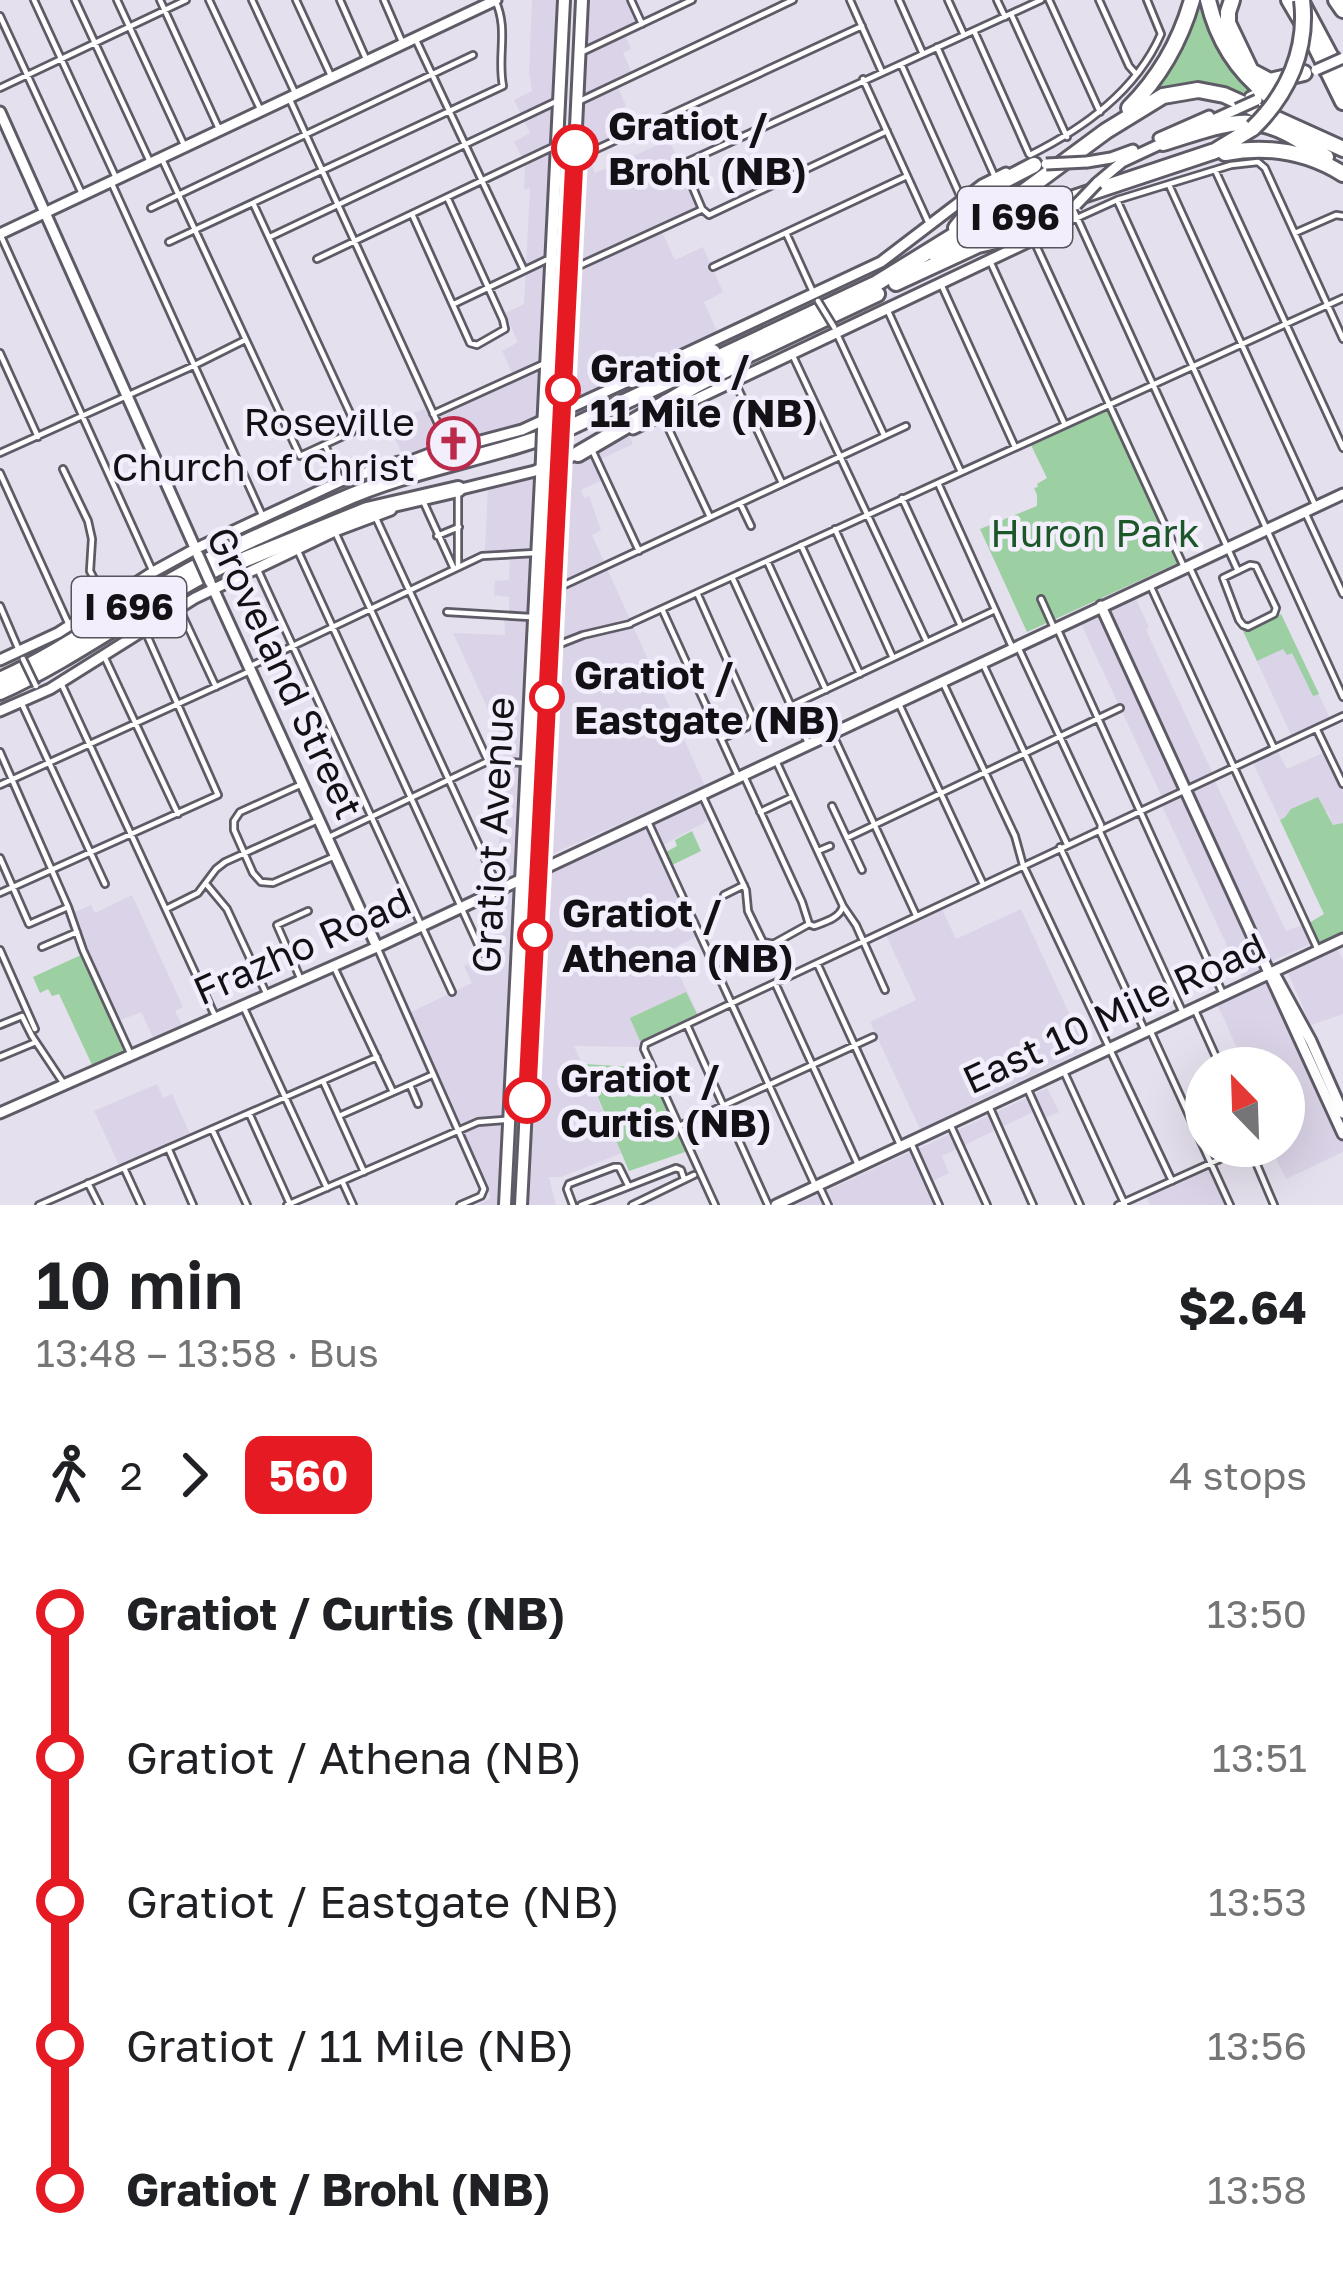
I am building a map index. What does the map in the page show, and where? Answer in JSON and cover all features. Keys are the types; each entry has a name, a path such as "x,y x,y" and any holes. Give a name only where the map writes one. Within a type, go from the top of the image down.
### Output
{"highway":[{"path":"1106,131 1162,69 1192,0"},
{"path":"1208,0 1217,32 1260,96"},
{"path":"1232,0 1228,23 1251,71 1270,81 1310,71"},
{"path":"1287,0 1300,5 1343,80"},
{"path":"1336,0 1343,10"},
{"path":"1300,5 1343,102"},
{"path":"1145,175 1215,151 1253,128 1276,103 1293,72 1302,39 1300,5"},
{"path":"1106,131 1152,101 1198,90 1232,98 1343,149"},
{"path":"1163,143 1228,123 1254,122 1302,142 1343,173"},
{"name":"I 696","path":"0,692 67,658 175,590 213,580 376,495 557,443 855,306 1106,131"},
{"path":"1145,175 1218,154 1266,148 1305,155 1343,173"},
{"path":"895,278 958,226 992,185 1036,161"},
{"name":"I 696","path":"0,680 54,654 175,578 260,537 381,484 574,427 895,278 1002,222 1145,175"},
{"path":"895,278 978,245 1040,231 1074,211"},
{"path":"632,380 840,302"},
{"path":"585,451 766,347"},
{"path":"260,537 367,480 447,450"},
{"path":"213,580 228,567 368,509 458,489"}],"main road":[{"path":"543,425 564,0"},
{"path":"562,418 582,0"},
{"path":"562,52 570,60 580,55"},
{"path":"560,84 570,81 577,96"},
{"path":"556,186 563,195 573,194"},
{"path":"554,222 562,219 571,227"},
{"path":"551,286 558,295 568,294"},
{"path":"549,319 559,316 567,324"},
{"path":"545,382 554,390 563,387"},
{"name":"Gratiot Avenue","path":"521,1205 562,418"},
{"name":"Gratiot Avenue","path":"505,1205 543,425"},
{"path":"540,502 550,499 557,504"},
{"path":"538,555 546,562 554,559"},
{"path":"535,612 544,605 552,611"},
{"path":"533,652 549,664"},
{"path":"531,686 548,691"},
{"path":"526,786 534,792 542,790"},
{"path":"525,806 534,804 542,811"},
{"path":"520,908 536,917"},
{"path":"519,926 526,923 535,931"},
{"path":"515,994 524,1002 532,1000"},
{"path":"514,1028 523,1026 530,1032"},
{"path":"509,1114 519,1108 526,1111"},
{"path":"506,1184 513,1191 522,1190"}],"street":[{"path":"34,0 263,517"},
{"path":"75,0 151,164"},
{"path":"117,0 185,148"},
{"path":"160,0 220,131"},
{"path":"0,88 186,0"},
{"path":"209,0 261,112"},
{"path":"252,0 306,134 447,450"},
{"path":"296,0 332,77"},
{"path":"340,0 367,61"},
{"path":"384,0 404,44"},
{"path":"153,572 0,234 496,0 503,18 503,86 169,242"},
{"path":"631,0 642,24"},
{"path":"580,55 692,0"},
{"path":"577,96 793,0"},
{"path":"850,0 882,72"},
{"path":"898,0 923,54"},
{"path":"948,0 964,35"},
{"path":"997,0 1067,137"},
{"path":"704,212 687,162 1045,0 1100,112"},
{"path":"1099,0 1136,74"},
{"path":"0,660 22,655 153,572 341,481 562,418 881,262 995,177 1036,161 1100,112 1136,74 1162,34 1147,0"},
{"path":"0,16 83,196"},
{"path":"575,159 862,26"},
{"path":"974,31 1036,161"},
{"path":"416,38 524,270"},
{"path":"938,47 995,177"},
{"path":"151,208 473,55"},
{"path":"0,711 61,682 213,580 257,568 375,516 585,451 835,330 1034,241 1074,211 1101,179 1128,159 1343,58"},
{"path":"901,64 962,200"},
{"path":"863,79 930,226"},
{"path":"270,237 560,100"},
{"path":"1036,161 1100,161 1234,108"},
{"name":"Groveland Street","path":"0,112 458,1131 484,1193 460,1205"},
{"path":"570,270 704,212 714,214 887,131"},
{"path":"317,259 558,145"},
{"path":"162,159 299,455 356,428 253,203"},
{"path":"1100,161 1106,166 1101,179"},
{"path":"1074,211 1215,169 1262,164 1343,339"},
{"path":"1215,169 1343,448"},
{"path":"713,267 907,176"},
{"path":"1168,184 1242,344 1343,594"},
{"path":"412,214 472,345 501,334 505,329 489,287 447,197"},
{"path":"1117,200 1343,697"},
{"path":"1074,211 1238,571"},
{"path":"1295,233 1343,216"},
{"path":"786,233 884,436"},
{"path":"1034,241 1274,748"},
{"path":"454,304 552,258"},
{"path":"990,261 1065,424"},
{"path":"941,284 1015,447"},
{"path":"550,648 583,634 630,624 1343,298"},
{"path":"887,309 961,472"},
{"path":"0,453 245,340"},
{"path":"0,353 38,436"},
{"path":"792,353 927,642"},
{"path":"434,414 547,362"},
{"path":"734,380 782,483"},
{"path":"662,415 710,517"},
{"path":"553,590 906,425"},
{"path":"325,445 341,481"},
{"path":"585,451 638,550"},
{"path":"63,469 88,521 90,571 106,602"},
{"path":"0,473 69,626"},
{"path":"937,482 1209,1047"},
{"path":"456,568 458,489"},
{"name":"Frazho Road","path":"0,1113 377,947 1343,494"},
{"path":"902,498 961,626"},
{"path":"422,500 456,568"},
{"path":"740,503 751,526"},
{"path":"375,516 488,761"},
{"path":"437,536 459,527"},
{"path":"835,530 893,658"},
{"path":"335,531 499,889"},
{"path":"801,545 860,674"},
{"path":"297,549 482,953"},
{"path":"0,784 216,687 488,554 538,555"},
{"path":"767,561 826,690"},
{"path":"1256,566 1276,608 1274,614 1248,627 1239,620 1223,583 1226,575 1238,571 1256,566"},
{"path":"257,568 452,992"},
{"path":"732,577 808,743"},
{"path":"1150,583 1318,950"},
{"path":"697,593 752,716 747,727 721,739"},
{"path":"1041,599 1223,994"},
{"path":"0,606 37,690"},
{"path":"1101,606 1304,1047"},
{"path":"178,607 216,687"},
{"path":"662,609 809,924"},
{"path":"791,706 995,610"},
{"path":"447,612 535,612"},
{"path":"0,628 8,625"},
{"path":"0,893 218,795 144,628"},
{"path":"104,655 178,814"},
{"path":"982,661 1185,1109"},
{"path":"942,680 1172,1181"},
{"path":"61,682 215,1018"},
{"path":"21,701 105,884"},
{"path":"898,701 983,884"},
{"path":"847,838 1120,708"},
{"path":"715,1205 644,1047 1343,716"},
{"path":"1317,728 1343,784"},
{"path":"832,732 916,915"},
{"path":"0,752 131,1055"},
{"path":"775,759 886,990"},
{"path":"327,838 488,761 527,764"},
{"path":"302,784 240,812 234,827 244,854 255,876 270,884 335,856"},
{"path":"701,793 744,885 753,923 767,943 809,924 818,925 843,906"},
{"path":"760,812 793,797"},
{"path":"832,806 862,869"},
{"path":"646,819 829,1205"},
{"path":"166,909 194,896 219,866 319,820"},
{"path":"818,851 830,845"},
{"path":"0,858 29,924 68,907"},
{"path":"207,884 224,903 267,995"},
{"path":"724,895 744,885"},
{"path":"302,980 277,925 308,911"},
{"path":"42,947 77,932"},
{"name":"East 10 Mile Road","path":"777,1205 1343,939"},
{"path":"0,950 35,1029"},
{"path":"817,963 854,1046 939,1205"},
{"path":"334,966 392,1092"},
{"path":"1270,972 1306,1032 1343,1113"},
{"path":"775,983 859,1166"},
{"path":"243,1006 328,1188"},
{"path":"1286,1013 1292,1011 1306,1032"},
{"path":"0,1025 22,1016 64,1084"},
{"path":"687,1025 777,1205"},
{"path":"680,1126 873,1036"},
{"path":"0,1058 36,1042"},
{"path":"1305,1049 1314,1063 1318,1059"},
{"path":"1305,1049 1335,1096 1343,1134"},
{"path":"39,1205 377,1057"},
{"path":"1063,1070 1122,1204 1200,1167"},
{"path":"339,1116 434,1074"},
{"path":"323,1081 364,1172"},
{"path":"410,1084 418,1104"},
{"path":"1026,1088 1080,1205"},
{"path":"988,1106 1034,1205"},
{"path":"249,1113 289,1204 482,1121 509,1114"},
{"path":"950,1124 987,1205"},
{"path":"212,1130 247,1205"},
{"path":"168,1148 193,1205"},
{"path":"628,1184 620,1167 614,1167 569,1184 567,1189 577,1205 676,1168 684,1179"},
{"path":"1212,1167 1230,1205"},
{"path":"1258,1167 1274,1205"},
{"path":"124,1168 141,1205"},
{"path":"632,1205 694,1174"},
{"path":"342,1182 353,1205"},
{"path":"88,1183 99,1205"}],"shaded area":[{"path":"532,0 558,0 538,418 467,442 403,456 388,423 436,408 512,373 502,351 518,342 505,313 524,304 530,188 524,190 525,164 514,142 530,133 514,100 532,91"},
{"path":"586,0 628,0 639,23 623,31 631,49 623,53 632,73 616,82 630,133 587,154 595,173 669,140 700,206 626,242 661,230 675,260 703,247 723,292 704,302 719,336 569,404 567,399"},
{"path":"628,433 633,444 599,460 607,478 581,490 584,498 589,496 601,530 592,535 705,786 545,857 564,466"},
{"path":"532,477 536,481 518,874 494,886 504,744 453,633 505,635 509,597 494,595 495,581 509,580 510,551 485,550 488,487"},
{"path":"1135,597 1213,774 1162,797 1080,622"},
{"path":"1281,614 1331,720 1292,737 1243,631"},
{"path":"1277,750 1287,769 1325,752 1343,792 1343,823 1333,825 1328,812 1291,811 1280,820 1252,761"},
{"path":"1214,779 1286,931 1302,925 1311,944 1272,961 1189,790"},
{"path":"1181,793 1262,966 1262,971 1243,980 1161,804"},
{"path":"700,800 709,820 656,849 698,936 668,951 698,1014 640,1042 639,1047 574,1046 622,1153 561,1177 549,1177 556,1205 528,1205 545,873"},
{"path":"515,888 498,1205 478,1205 491,1198 411,1012 472,983 464,966 494,946 495,897"},
{"path":"132,895 183,1007 175,1011 183,1027 154,1039 141,1012 119,1021 73,913 91,905 95,913"},
{"path":"942,909 956,939 1021,909 1086,1050 920,1129 870,1022 916,1000 886,935"},
{"path":"1338,950 1343,960 1343,1014 1311,1025 1288,973"},
{"path":"1267,982 1298,1047 1237,1047 1218,1006"},
{"path":"1305,1061 1343,1140 1343,1152 1286,1179 1280,1167 1305,1167"},
{"path":"157,1084 163,1098 172,1094 191,1136 120,1167 94,1111"},
{"path":"1047,1088 1059,1112 1038,1121 1033,1112 942,1156 949,1173 933,1181 918,1149"},
{"path":"912,1151 936,1205 796,1205"},
{"path":"1208,1169 1225,1205 1150,1205 1147,1198"}],"green space":[{"path":"1202,0 1219,48 1249,91 1193,84 1143,100"},
{"name":"Huron Park","path":"1108,409 1178,563 1027,632 980,529 1037,506 1034,488 1047,478 1031,445"},
{"path":"1281,614 1319,694 1313,696 1292,653 1287,655 1283,649 1257,661 1243,631"},
{"path":"1318,797 1333,825 1343,823 1343,933 1321,943 1309,923 1324,914 1280,820 1291,809"},
{"path":"692,831 701,851 672,865 666,852 677,846 675,840"},
{"path":"81,955 125,1053 93,1067 59,994 52,996 48,989 40,993 33,977"},
{"path":"686,992 697,1014 640,1041 630,1018"},
{"path":"584,1064 650,1068 688,1151 629,1171"}],"bus line":[{"name":"560","path":"527,1100 575,148"}],"place":[{"name":"Gratiot / Brohl (NB)","path":"575,148"},
{"name":"Gratiot / 11 Mile (NB)","path":"563,390"},
{"name":"Roseville Church of Christ","path":"454,444"},
{"name":"Gratiot / Eastgate (NB)","path":"547,697"},
{"name":"Gratiot / Athena (NB)","path":"535,935"},
{"name":"Gratiot / Curtis (NB)","path":"527,1100"}]}
